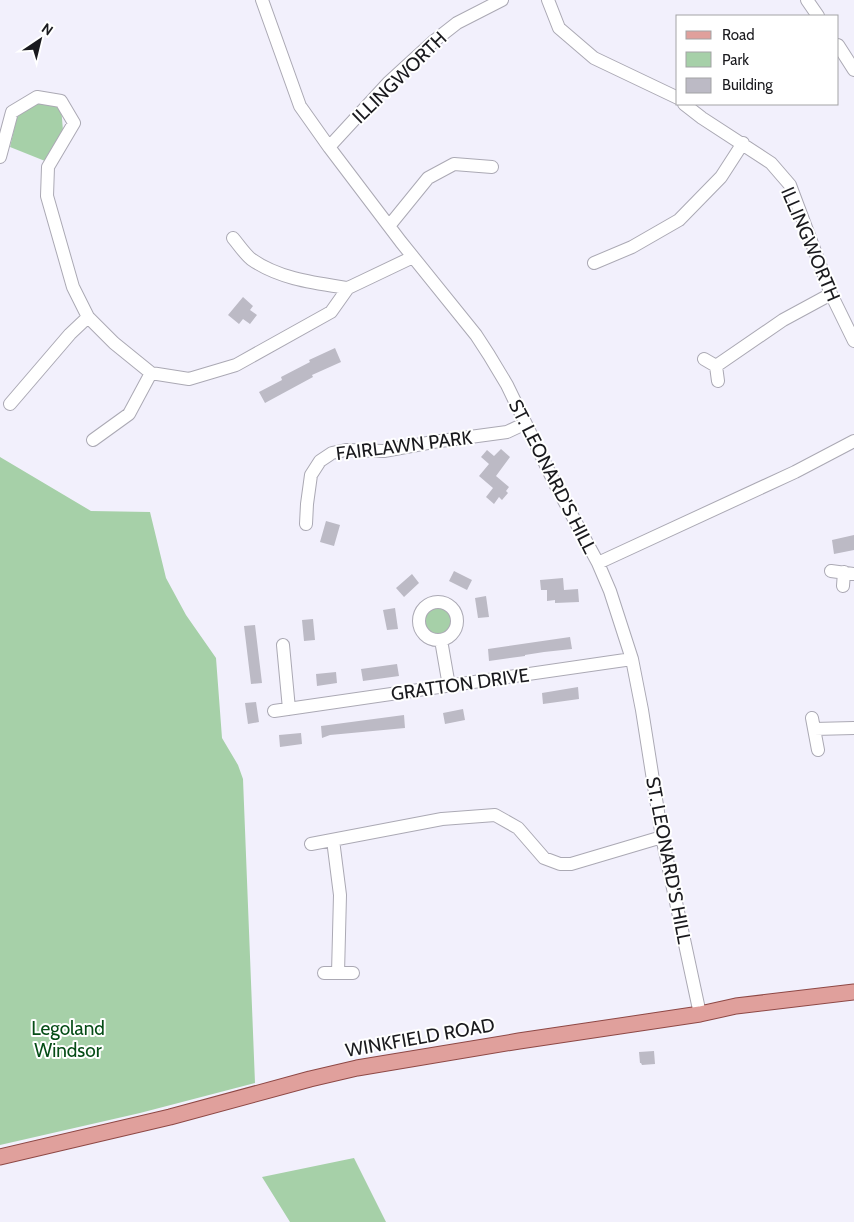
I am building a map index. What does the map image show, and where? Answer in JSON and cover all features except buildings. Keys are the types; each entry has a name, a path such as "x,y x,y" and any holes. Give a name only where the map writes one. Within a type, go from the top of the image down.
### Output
{"main road":[{"name":"WINKFIELD ROAD","path":"0,1157 170,1117 357,1068 700,1014 736,1006 854,992"}],"street":[{"name":"ST. LEONARD'S HILL","path":"262,0 300,106 389,226 485,348 507,385 524,424 598,563 610,591 632,659 662,837 700,1014"},
{"name":"ILLINGWORTH","path":"329,147 388,83 434,41 457,23 502,0"},
{"path":"548,0 559,28 594,58 676,97"},
{"path":"807,0 817,15"},
{"path":"839,47 854,70"},
{"path":"0,157 12,112 36,97 61,101 74,123 48,167 47,196 73,287 88,317 114,343 151,373 189,379 236,365 331,312 348,288 413,257"},
{"name":"ILLINGWORTH","path":"685,105 771,163 790,185 832,294 854,341"},
{"path":"594,263 632,247 680,220 721,177 743,143"},
{"path":"389,226 428,178 454,164 492,167"},
{"path":"233,238 247,255 264,266 305,282 348,288"},
{"path":"716,366 783,320 832,294"},
{"path":"10,404 70,334 88,317"},
{"path":"704,359 716,366"},
{"path":"716,366 718,381"},
{"path":"93,440 130,414 151,373"},
{"name":"FAIRLAWN PARK","path":"306,524 311,476 320,461 332,453 346,450 384,451 507,432 524,424"},
{"path":"598,563 795,472 854,441"},
{"path":"831,571 849,573 843,586"},
{"path":"441,640 448,686"},
{"path":"283,644 289,709"},
{"name":"GRATTON DRIVE","path":"274,711 632,659"},
{"path":"818,750 813,723 854,728"},
{"path":"311,844 442,819 495,815 518,828 544,858 560,864 571,864 662,837"},
{"path":"333,840 340,895 338,973"},
{"path":"324,973 353,973"}],"green space":[{"path":"36,102 61,106 63,131 45,161 10,147 17,117"},
{"name":"Legoland Windsor","path":"0,457 91,511 150,512 166,578 186,615 216,658 222,738 238,765 243,779 255,1083 140,1113 0,1145"},
{"path":"438,606 449,610 453,621 449,632 438,636 427,632 423,621 427,610"},
{"path":"354,1158 386,1222 290,1222 262,1177"}]}
